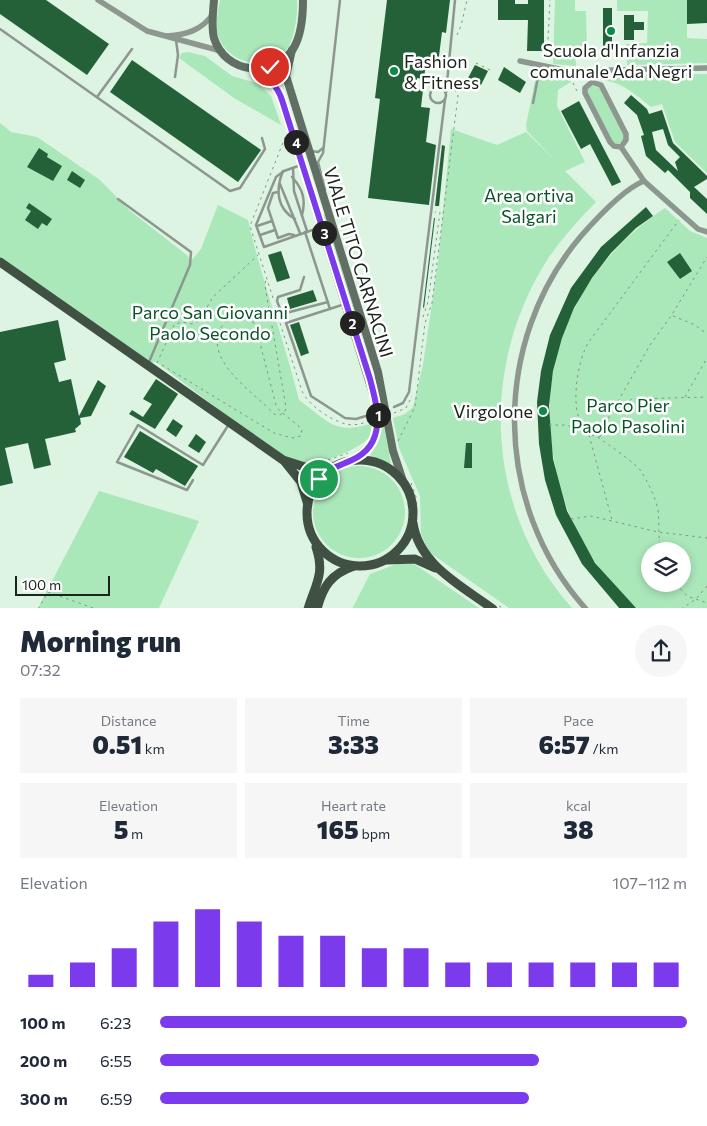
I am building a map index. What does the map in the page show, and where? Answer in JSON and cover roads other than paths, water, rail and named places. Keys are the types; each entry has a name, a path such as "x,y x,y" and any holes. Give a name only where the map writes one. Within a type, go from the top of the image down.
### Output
{"main road":[{"path":"214,0 214,37 220,51"},
{"name":"VIALE TITO CARNACINI","path":"304,1 300,31 292,50 286,76 378,372 393,452 404,484"},
{"path":"254,70 277,64 292,50"},
{"name":"VIALE TITO CARNACINI","path":"220,51 234,64 263,74 276,86 303,164 372,388 378,426 372,444 351,460"},
{"path":"0,262 152,366 283,460 301,482 307,504 308,523 321,567 320,576 308,608"},
{"path":"283,460 311,469 331,468 351,460 367,460 391,470 404,484 412,502 412,521 420,548 440,570"},
{"path":"307,504 314,486 331,468"},
{"path":"385,560 400,548 412,521"},
{"path":"315,542 332,559 354,566"},
{"path":"317,608 329,581 337,573 354,566 405,558 440,570 494,606"}],"street":[{"path":"98,0 133,24 160,36 220,51"},
{"path":"160,36 190,32 205,23 213,13"},
{"path":"520,60 569,71 707,68"},
{"path":"621,147 626,140 626,134 601,85 597,82 588,84 585,88 586,95 610,142 614,146 621,147 644,181 694,225 707,232"},
{"path":"586,608 550,557 527,506 515,444 516,385 529,326 546,287 562,261 595,220 644,181"}],"lane":[{"path":"324,199 325,186 318,162 323,148 340,0"},
{"path":"394,408 403,403 408,397 429,211 446,93 455,0"},
{"path":"0,29 230,191 240,188 266,149 262,138"},
{"path":"174,78 178,55 176,40"},
{"path":"97,97 132,49"},
{"path":"533,103 543,66"},
{"path":"445,99 435,103 429,95 432,88 437,87 442,88 446,93"},
{"path":"308,149 318,152 323,148"},
{"path":"303,164 284,171 272,184 256,226 264,247 322,226"},
{"path":"293,168 294,192 330,309"},
{"path":"284,171 279,182 278,192 283,210 295,219"},
{"path":"292,177 301,190 305,203 302,217"},
{"path":"279,182 300,233"},
{"path":"278,192 273,193 268,208 275,230 278,238 289,234 294,235"},
{"path":"118,199 191,252 190,265 152,366"},
{"path":"256,226 272,221"},
{"path":"260,235 275,230"},
{"path":"304,277 300,290 278,297 277,301 282,314 328,302"},
{"path":"346,304 286,323 309,392 314,399 345,418 356,419 369,415"},
{"path":"193,480 187,490 118,462 138,425 203,465 230,423"}],"place":[{"name":"Scuola d'Infanzia comunale Ada Negri","path":"611,31"},
{"name":"Fashion & Fitness","path":"394,71"},
{"name":"Virgolone","path":"543,411"}],"park label":[{"name":"Area ortiva Salgari","path":"529,205"},
{"name":"Parco San Giovanni Paolo Secondo","path":"210,322"},
{"name":"Parco Pier Paolo Pasolini","path":"628,415"}]}
